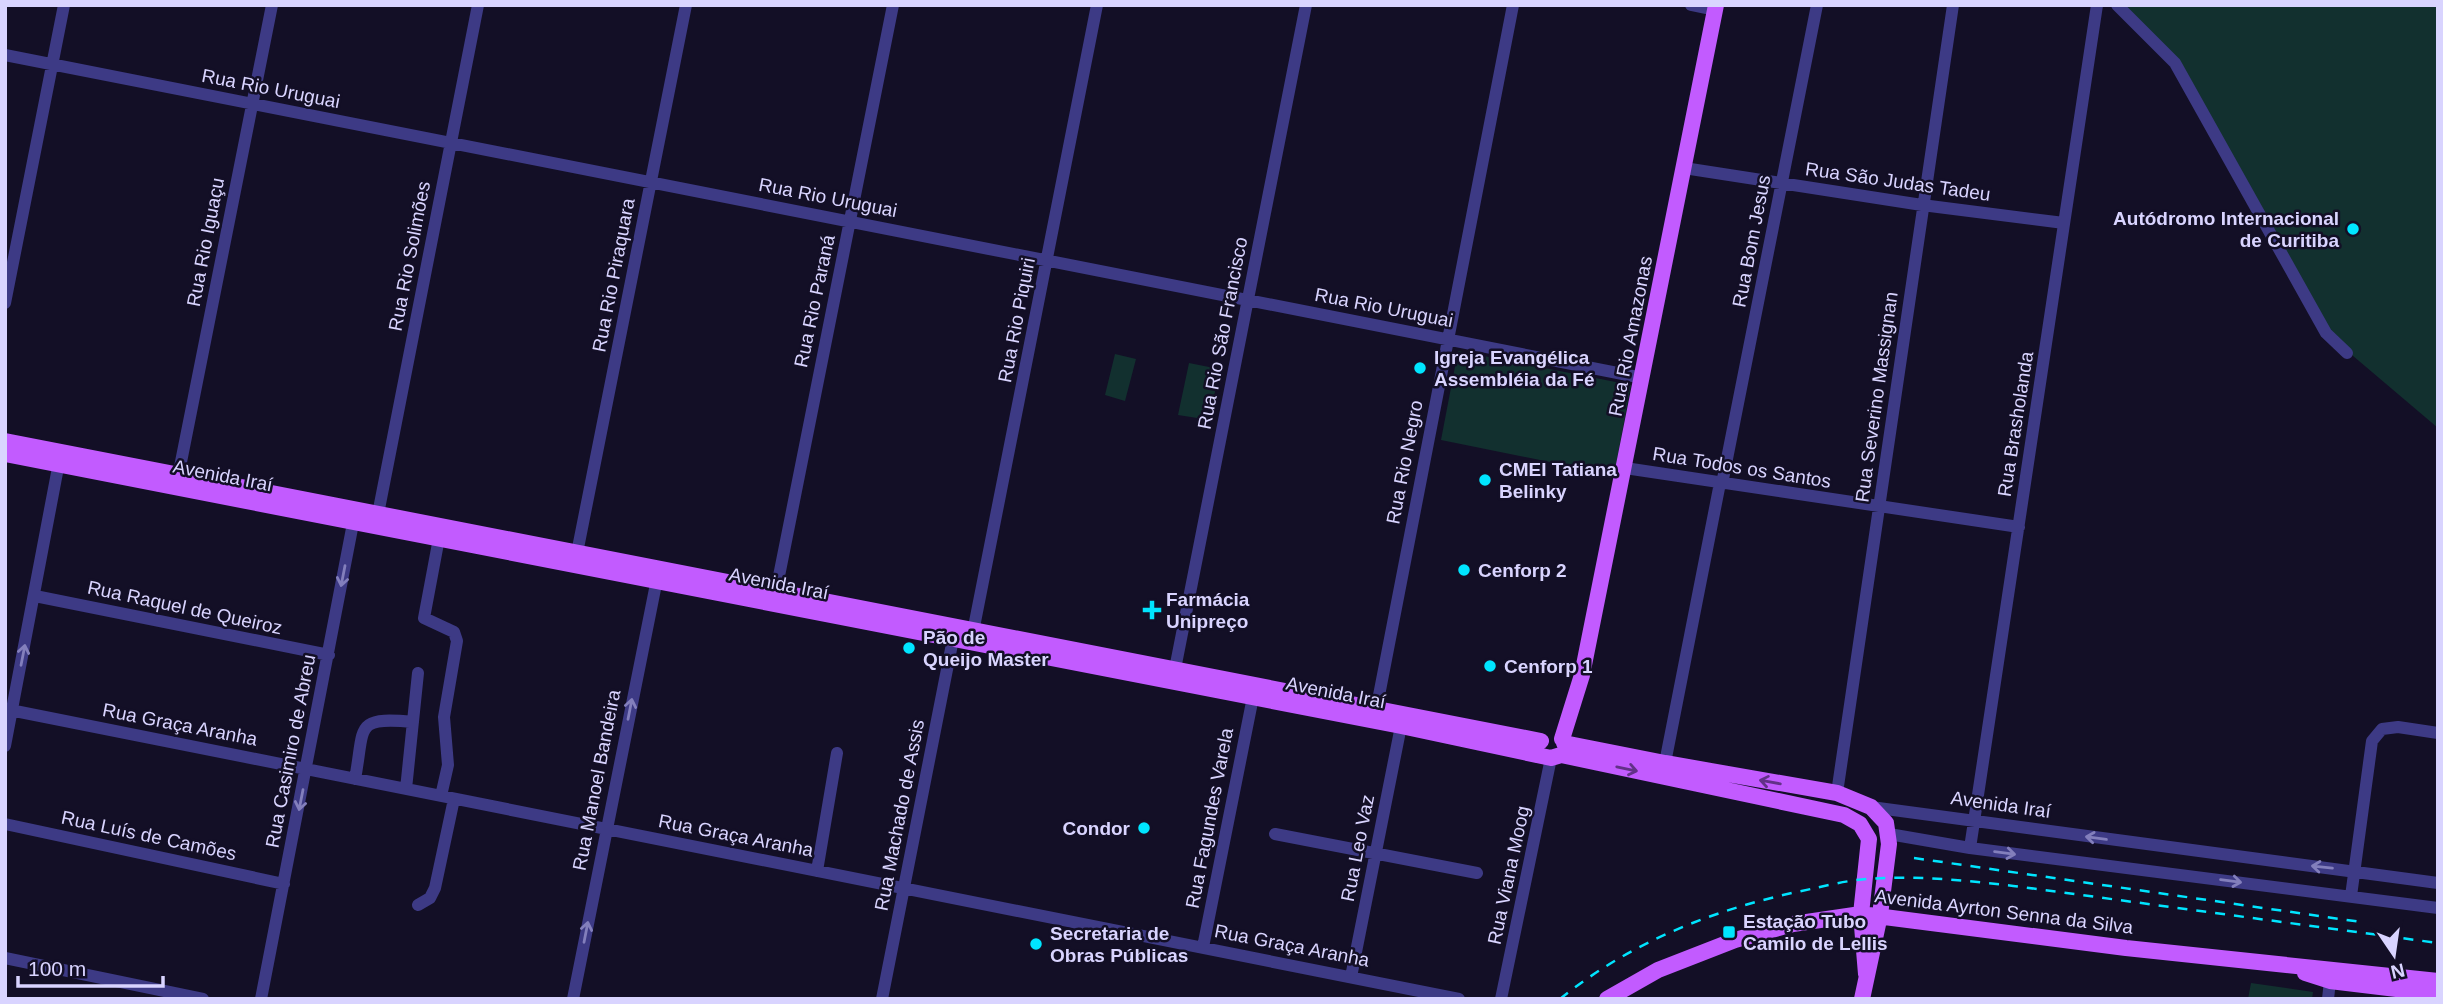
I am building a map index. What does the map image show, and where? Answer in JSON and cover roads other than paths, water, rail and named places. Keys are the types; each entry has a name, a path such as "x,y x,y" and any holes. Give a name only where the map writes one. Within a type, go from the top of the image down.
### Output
{"main road":[{"name":"Rua Rio Amazonas","path":"1553,746 1564,711 1582,675 1715,8"},
{"name":"Avenida Iraí","path":"5,441 60,458 355,515 439,538 657,574 1149,671 1253,697 1553,746 1844,815 1860,824 1869,839 1861,914"},
{"name":"Avenida Iraí","path":"5,454 60,458"},
{"name":"Avenida Iraí","path":"355,515 378,514 577,552 626,568"},
{"name":"Avenida Iraí","path":"802,603 953,639 972,636"},
{"name":"Avenida Iraí","path":"1149,671 1175,669 1375,715 1401,726 1553,746 1591,748 1837,793 1871,807"},
{"path":"1582,675 1577,734 1583,743 1591,748"},
{"path":"1862,999 1880,915 1889,834 1886,823 1871,807"},
{"path":"1861,914 1866,974"},
{"name":"Avenida Ayrton Senna da Silva","path":"1607,999 1658,970 1735,940 1793,924 1861,914 2103,945 2438,981"},
{"name":"Avenida Ayrton Senna da Silva","path":"2286,966 2330,981 2438,994"}],"street":[{"path":"5,303 64,5"},
{"name":"Rua Rio Iguaçu","path":"177,481 272,5"},
{"name":"Rua Rio Solimões","path":"378,514 478,5"},
{"name":"Rua Rio Piraquara","path":"577,552 686,5"},
{"name":"Rua Rio Paraná","path":"773,597 893,5"},
{"name":"Rua Rio Piquiri","path":"972,636 1097,5"},
{"name":"Rua Rio São Francisco","path":"1175,669 1306,5"},
{"name":"Rua Rio Negro","path":"1375,715 1513,5"},
{"path":"1691,5 1715,8"},
{"name":"Rua Bom Jesus","path":"1665,763 1817,5"},
{"name":"Rua Severino Massignan","path":"1837,793 1953,5"},
{"name":"Rua Brasholanda","path":"1970,848 2097,5"},
{"path":"2117,5 2175,63 2326,333 2347,353"},
{"name":"Rua Rio Uruguai","path":"5,55 1643,377"},
{"name":"Rua São Judas Tadeu","path":"1684,168 1922,205 2064,223"},
{"path":"5,746 9,710 35,596 60,458"},
{"name":"Rua Todos os Santos","path":"1625,468 2019,527"},
{"name":"Rua Casimiro de Abreu","path":"261,999 355,515"},
{"path":"418,905 430,898 435,887 449,765 444,717 457,641 454,632 424,618 439,538"},
{"name":"Rua Manoel Bandeira","path":"573,999 657,574"},
{"name":"Rua Raquel de Queiroz","path":"35,596 328,655"},
{"name":"Rua Machado de Assis","path":"882,999 953,639"},
{"path":"406,789 418,673"},
{"name":"Rua Fagundes Varela","path":"1203,947 1253,697"},
{"name":"Rua Graça Aranha","path":"9,710 355,779 389,790 406,789 447,797 1459,999"},
{"path":"355,779 364,729 371,721 385,719 413,722"},
{"name":"Rua Leo Vaz","path":"1351,977 1401,726"},
{"path":"2351,896 2372,741 2382,729 2398,727 2438,733"},
{"name":"Rua Viana Moog","path":"1501,999 1553,746"},
{"path":"817,871 837,752"},
{"name":"Avenida Iraí","path":"1871,807 2438,883"},
{"name":"Rua Luís de Camões","path":"5,824 284,884"},
{"path":"1275,834 1477,873"},
{"path":"1889,834 1970,848 2438,908"},
{"path":"5,958 203,999"},
{"path":"2328,999 2330,981"}],"railway":[{"path":"1914,858 2361,922"},
{"path":"1560,999 1617,959 1711,916 1777,896 1868,879 1926,878 2003,885 2438,943"}],"place":[{"name":"Autódromo Internacional de Curitiba","path":"2353,229"},
{"name":"Igreja Evangélica Assembléia da Fé","path":"1420,368"},
{"name":"CMEI Tatiana Belinky","path":"1485,480"},
{"name":"Cenforp 2","path":"1464,570"},
{"name":"Farmácia Unipreço","path":"1152,610"},
{"name":"Pão de Queijo Master","path":"909,648"},
{"name":"Cenforp 1","path":"1490,666"},
{"name":"Condor","path":"1144,828"},
{"name":"Estação Tubo Camilo de Lellis","path":"1729,932"},
{"name":"Secretaria de Obras Públicas","path":"1036,944"}]}
